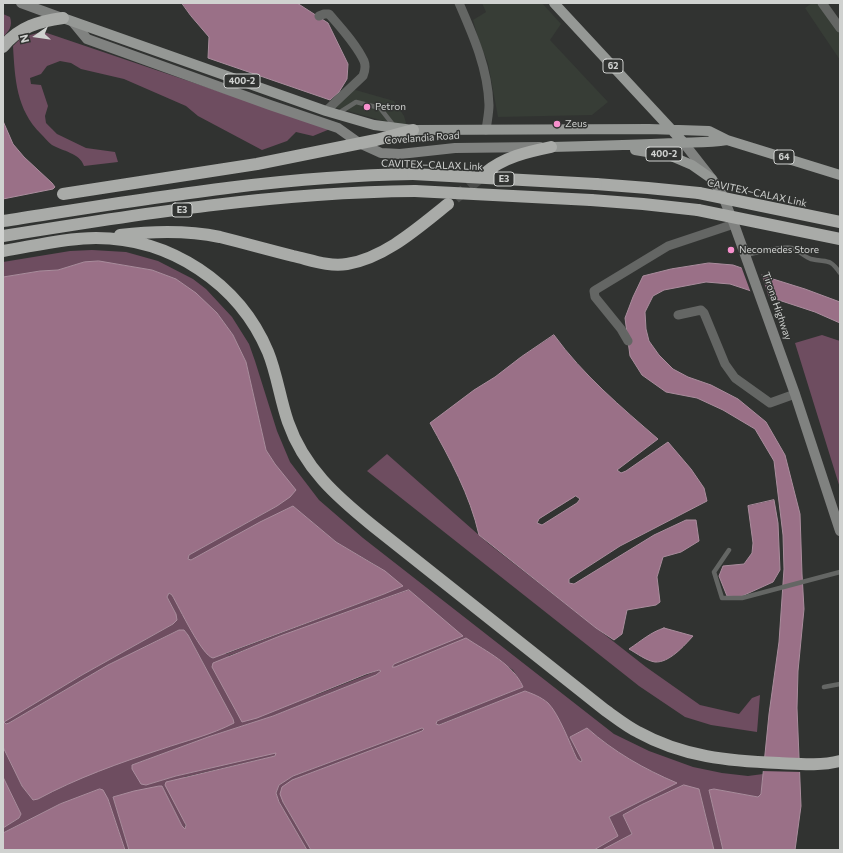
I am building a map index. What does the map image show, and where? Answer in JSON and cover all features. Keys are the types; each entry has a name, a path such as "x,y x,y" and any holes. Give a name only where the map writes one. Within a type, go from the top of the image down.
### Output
{"highway":[{"path":"3,47 15,35 26,28 39,23 68,20"},
{"path":"63,194 224,170 360,143 414,130"},
{"path":"485,173 498,163 507,159 523,153 551,146"},
{"name":"CAVITEX–CALAX Link","path":"3,222 203,191 343,177 413,174 596,184 699,193 840,222"},
{"name":"E3","path":"3,236 72,225 261,200 343,194 415,191 591,200 698,210 840,239"},
{"path":"3,250 95,238 161,232 191,232 220,237 320,262 346,264 365,259 387,249 448,204"},
{"path":"95,238 134,242 164,250 195,266 227,291 245,312 261,337 272,362 284,408 293,434 305,457 324,483 348,506 605,710 637,732 672,748 700,756 753,762 815,764 840,761"}],"main road":[{"name":"Covelandia Road","path":"21,3 326,111 374,125 414,130 672,129"},
{"name":"Tirona Highway","path":"554,3 672,129 722,194 747,257 767,314 840,531"},
{"name":"Covelandia Road","path":"68,20 87,39 338,128 360,143 381,153 394,154 455,148 609,146 683,142"},
{"name":"64","path":"672,129 709,131 727,140 840,175"},
{"name":"64","path":"683,142 707,143 727,140"},
{"name":"400-2","path":"609,146 655,152 671,156 692,165 712,180"}],"street":[{"path":"459,3 476,44 486,79 489,106 486,130"},
{"path":"822,3 840,28"},
{"path":"319,16 329,14 350,39 365,62 365,71 363,76 326,111"},
{"path":"628,341 621,329 596,297 594,291 668,246 734,224"},
{"path":"678,315 701,310 704,313 725,364 735,378 770,403 795,394"}],"lane":[{"path":"336,114 356,102 380,108 396,128"},
{"path":"747,257 784,248 793,248 806,257 829,261 834,264 840,273"},
{"path":"729,550 714,572 722,598 742,598 840,572"},
{"path":"824,687 840,684"}],"shaded area":[{"path":"182,3 297,3 328,23 348,64 347,79 339,92 330,100 208,58 209,37"},
{"path":"482,3 542,3 561,24 550,40 608,102 592,115 498,117 488,63 479,41 473,20 486,12"},
{"path":"812,3 821,3 840,31 840,60 805,8"},
{"path":"3,14 10,17 11,26 3,37"},
{"path":"38,33 47,33 330,129 313,136 296,132 287,141 262,150 198,116 186,106 124,79 81,69 71,63 60,61 47,66 41,74 30,78 31,84 41,85 48,106 45,116 46,123 57,134 86,148 115,152 118,162 84,166 75,155 52,145 48,141 26,114 18,93 13,46 22,37"},
{"path":"352,89 394,101 404,116 407,126 334,107"},
{"path":"3,121 13,144 24,157 52,183 55,187 53,189 3,199"},
{"path":"92,250 126,252 158,261 193,279 206,289 232,317 249,344 277,431 290,462 319,500 363,538 614,734 649,751 693,767 722,773 748,776 763,774 761,794 758,797 714,789 709,790 723,850 714,850 699,789 623,815 632,834 602,850 594,850 617,836 609,817 676,783 652,772 630,759 608,745 587,728 570,737 582,760 581,762 577,759 559,720 548,704 526,691 438,725 436,724 437,721 523,687 513,670 466,638 395,667 391,667 394,664 462,636 409,590 228,656 316,695 379,670 382,671 376,675 273,716 208,737 132,765 146,785 176,776 277,752 275,756 184,777 185,829 182,826 162,786 113,797 129,850 125,850 108,799 60,804 3,833 3,828 19,818 21,814 3,777 3,747 22,786 33,800 109,766 233,723 233,719 184,630 179,630 108,665 9,723 6,724 4,721 173,624 176,614 167,597 169,593 226,654 402,586 374,564 336,542 293,506 191,560 188,559 189,555 277,506 284,476 266,450 246,362 233,335 217,313 186,286 176,279 152,270 117,264 84,262 58,270 40,271 3,277 3,262 70,251"},
{"path":"99,261 152,270 176,279 196,293 217,313 233,335 246,362 266,450 296,490 290,497 277,506 189,555 188,559 191,560 260,522 293,506 336,542 385,571 403,586 213,658 203,649 172,595 169,593 167,597 176,614 177,620 173,624 82,675 4,722 6,724 9,723 108,665 179,630 184,630 234,723 207,734 98,771 33,800 22,786 3,747 3,277 40,271 58,270 84,262"},
{"path":"709,263 733,265 840,302 840,323 815,312 730,284 706,282 664,290 653,296 645,312 646,329 649,341 659,355 673,369 688,377 711,385 738,399 766,422 785,455 800,514 804,609 798,671 797,708 801,806 795,850 723,850 709,790 714,789 758,797 761,794 769,714 779,642 784,569 783,535 774,461 755,429 723,410 697,398 666,392 642,375 630,356 625,318 643,276 671,269"},
{"path":"554,335 577,364 616,403 658,439 617,470 621,473 626,471 668,442 691,469 704,488 707,501 620,546 569,579 569,583 574,584 654,535 686,520 696,520 699,541 681,552 663,557 657,577 660,602 656,605 627,610 622,634 614,640 596,628 479,535 465,491 430,423","holes":["576,496 580,499 577,503 542,525 537,523 539,519"]},
{"path":"822,335 840,341 840,488 795,343"},
{"path":"387,454 489,544 646,667 700,705 739,714 752,698 760,695 757,732 711,725 685,717 639,686 367,471"},
{"path":"774,500 778,523 780,570 773,582 740,597 727,596 719,576 723,566 744,564 752,553 753,543 748,506"},
{"path":"409,590 463,636 394,664 392,667 466,638 506,665 519,679 523,687 437,721 436,724 439,725 525,691 543,699 552,708 577,759 581,762 582,760 570,737 587,728 608,745 630,759 677,783 609,817 618,836 594,850 311,850 283,802 280,794 282,787 292,780 422,731 424,729 422,728 293,776 279,785 276,793 279,802 307,850 129,850 113,797 134,791 162,786 182,826 185,829 186,825 165,785 166,782 275,756 276,753 176,776 146,785 141,784 132,769 132,765 208,737 273,716 376,675 381,671 379,670 366,674 257,718 242,722 212,667 213,663 280,636"},
{"path":"664,628 693,636 671,657 660,662 649,660 629,649 650,634"},
{"path":"422,728 424,729 422,731 292,780 283,802 311,850 307,850 279,802 276,793 279,785 293,776"},
{"path":"3,777 21,814 19,818 3,828"},
{"path":"684,785 699,789 714,850 602,850 632,834 623,815"},
{"path":"100,789 103,790 108,799 125,850 3,850 3,833 60,804"}],"pier":[{"path":"741,266 761,273 770,300 751,293"},
{"path":"762,757 802,759 802,772 761,771"}],"tunnel":[{"path":"455,198 485,173"}],"place":[{"name":"Petron","path":"367,107"},
{"name":"Zeus","path":"557,124"},
{"name":"Necomedes Store","path":"731,250"}]}
